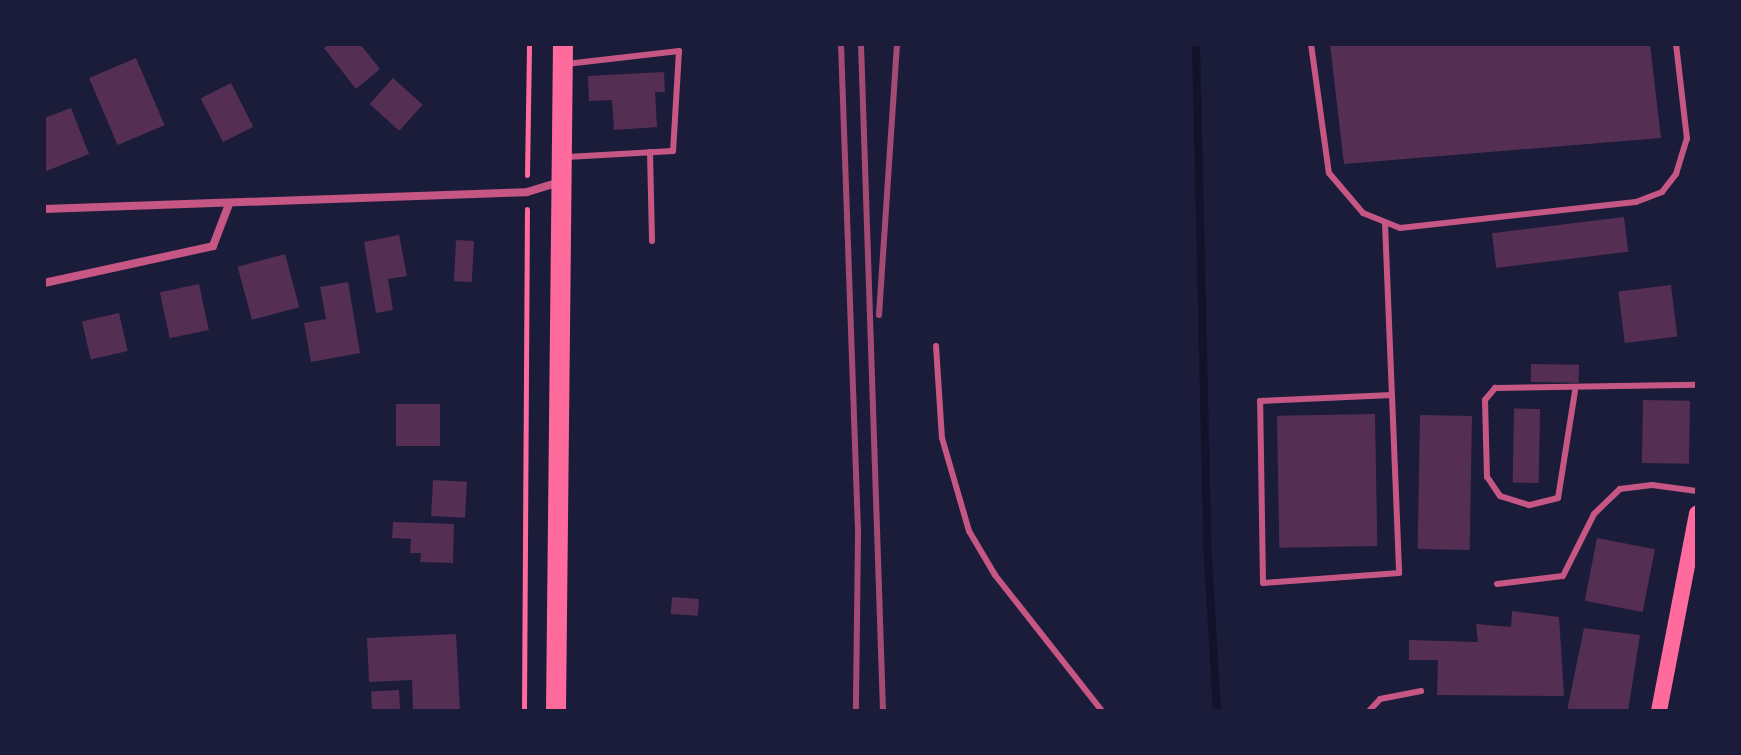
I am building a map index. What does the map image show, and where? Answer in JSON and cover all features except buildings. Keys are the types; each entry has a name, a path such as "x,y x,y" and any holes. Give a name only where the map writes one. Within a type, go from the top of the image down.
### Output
{"main road":[{"path":"556,711 563,54"},
{"path":"1659,711 1697,514"}],"street":[{"path":"44,209 527,192 561,182"},
{"path":"44,283 213,246 229,204"}],"lane":[{"path":"650,55 651,44"},
{"path":"1311,44 1329,173 1363,213 1385,223 1421,227 1636,202 1662,192 1676,174 1687,139 1676,44"},
{"path":"561,157 673,151 679,51 650,55 563,54"},
{"path":"650,152 652,241"},
{"path":"1385,223 1392,395 1399,573 1263,583 1260,401 1392,395"},
{"path":"936,346 942,438 969,531 995,575 1102,711"},
{"path":"1575,391 1558,498 1529,505 1500,496 1487,477 1485,400 1495,388 1512,386 1575,391 1697,385"},
{"path":"1497,584 1563,576 1594,514 1620,489 1652,485 1697,491"},
{"path":"1369,711 1380,699 1421,691"}],"path":[{"path":"524,711 529,44"}],"waterway":[{"path":"1196,44 1207,542 1217,711"}],"railway":[{"path":"841,44 858,536 856,711"},
{"path":"861,44 883,711"},
{"path":"879,315 897,44"}]}
